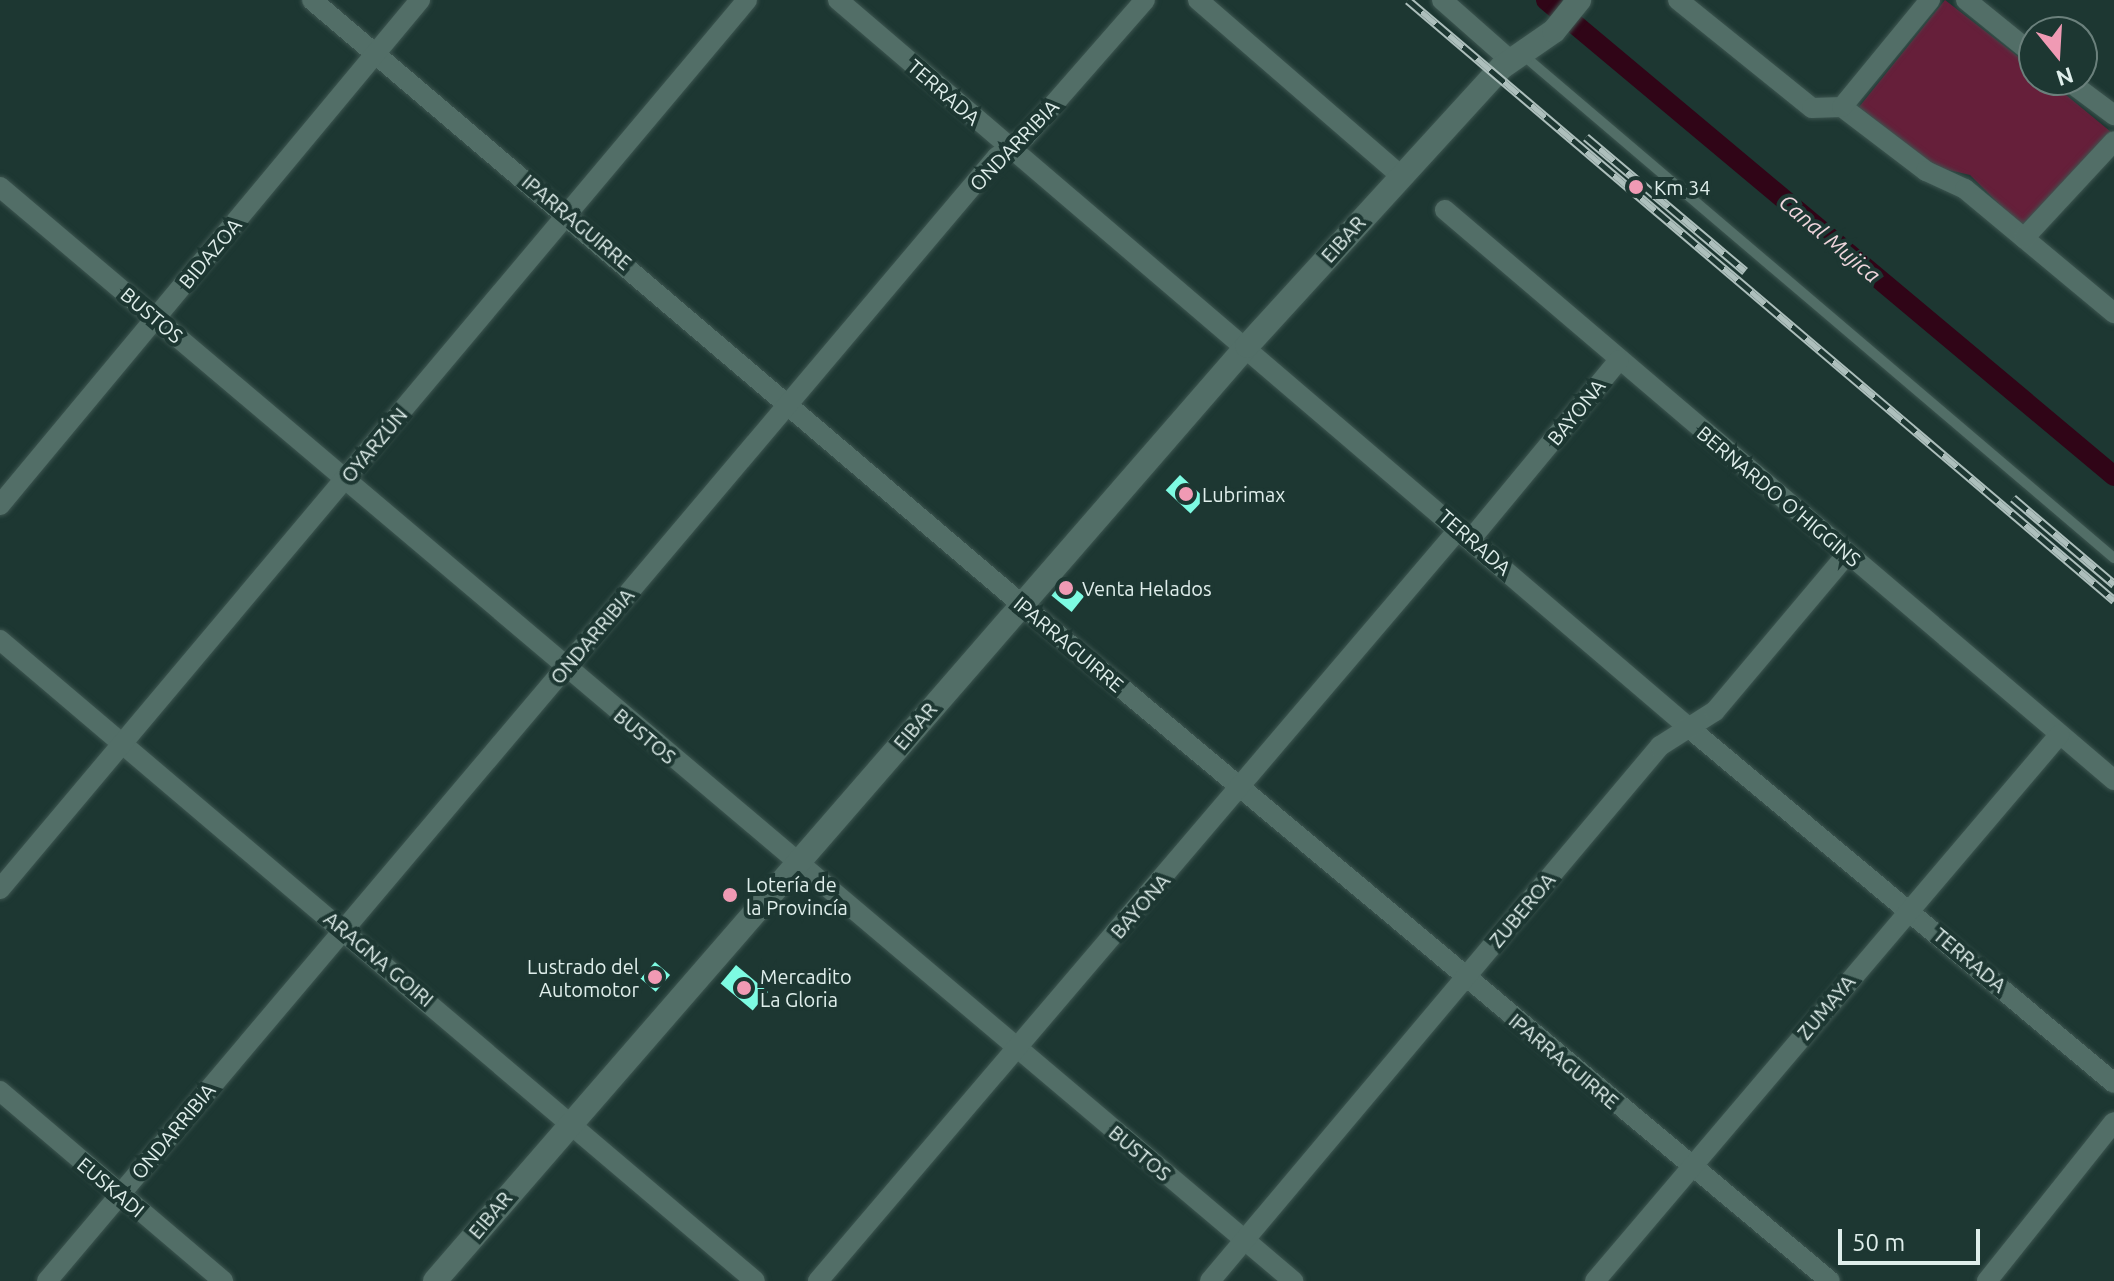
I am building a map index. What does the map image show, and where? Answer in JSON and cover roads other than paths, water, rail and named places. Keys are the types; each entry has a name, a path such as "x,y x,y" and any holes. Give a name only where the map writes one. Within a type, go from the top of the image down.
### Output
{"street":[{"name":"IPARRAGUIRRE","path":"312,0 569,214 1020,603 1830,1281"},
{"name":"BIDAZOA","path":"0,505 420,0"},
{"name":"OYARZÚN","path":"0,889 747,0"},
{"name":"TERRADA","path":"838,0 1010,149 1247,346 1688,727 1909,908 2114,1083"},
{"name":"ONDARRIBIA","path":"47,1281 789,402 1145,0"},
{"path":"1198,0 1401,176"},
{"path":"1442,0 1514,55"},
{"path":"1678,0 1812,108 1842,107 1926,171 1965,189 2114,313"},
{"path":"1842,107 1930,0"},
{"path":"1966,0 2018,42"},
{"name":"EIBAR","path":"435,1281 571,1120 797,865 1020,603 1247,346 1514,55 1554,31 1578,2"},
{"path":"2088,96 2114,115"},
{"path":"2024,238 2114,141"},
{"name":"BUSTOS","path":"0,187 346,479 565,669 1293,1281"},
{"name":"BERNARDO O'HIGGINS","path":"1445,210 2114,780"},
{"name":"BAYONA","path":"818,1281 1241,789 1619,360"},
{"name":"ZUBEROA","path":"1210,1281 1660,746 1715,711 1847,554"},
{"name":"ARAGNA GOIRI","path":"0,640 571,1120 755,1281"},
{"name":"ZUMAYA","path":"1595,1281 2059,735"},
{"name":"EUSKADI","path":"0,1091 223,1281"},
{"path":"1987,1281 2114,1122"}],"lane":[{"path":"1514,55 2114,558"}],"waterway":[{"name":"Canal Mujica","path":"1546,0 2114,476"}],"railway":[{"path":"1408,0 2114,600"},
{"path":"1586,137 1745,271"},
{"path":"2013,498 2114,584"}],"place":[{"name":"Km 34","path":"1636,187"},
{"name":"Lubrimax","path":"1186,494"},
{"name":"Venta Helados","path":"1066,588"},
{"name":"Lotería de la Provincía","path":"730,895"},
{"name":"Lustrado del Automotor","path":"655,977"},
{"name":"Mercadito La Gloria","path":"744,988"}]}
